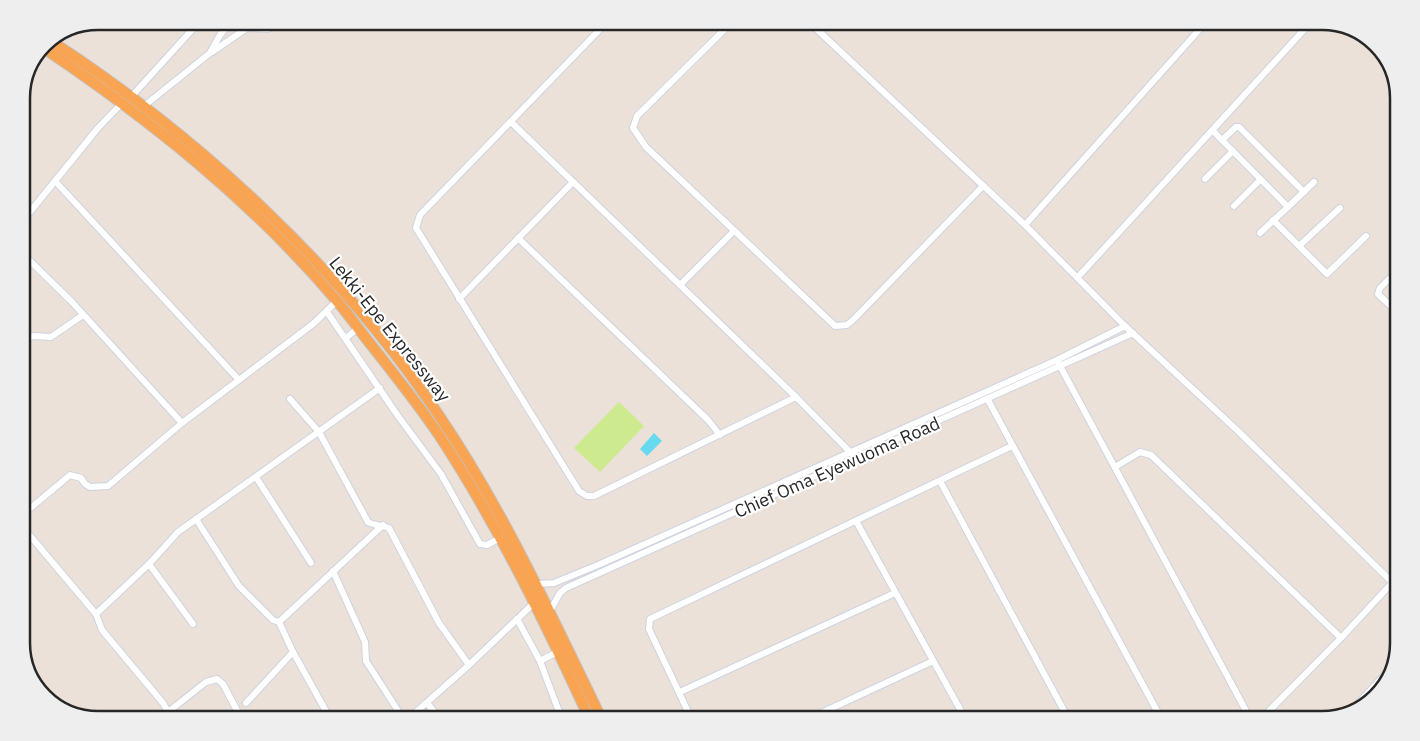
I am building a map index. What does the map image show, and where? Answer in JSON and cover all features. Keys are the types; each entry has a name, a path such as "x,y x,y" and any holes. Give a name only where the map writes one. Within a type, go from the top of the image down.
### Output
{"highway":[{"name":"Lekki-Epe Expressway","path":"56,45 132,96 220,168 275,220 374,330 440,417 484,487 537,584 598,711"},
{"name":"Lekki-Epe Expressway","path":"49,52 123,102 180,146 270,229 337,301 412,396 439,434 500,538 534,602 586,711"}],"street":[{"path":"132,96 192,30"},
{"path":"210,53 224,30"},
{"path":"144,106 210,53 244,30"},
{"path":"599,30 416,221 416,228 579,491 587,496 594,496 796,397"},
{"path":"725,30 637,116 633,128 646,146 835,326 841,327 854,319 982,187"},
{"path":"817,30 982,187 1025,224 1125,326 1239,432 1390,581"},
{"path":"1025,224 1199,30"},
{"path":"1078,277 1304,30"},
{"path":"30,212 123,102"},
{"path":"511,122 796,397 851,452 854,459"},
{"path":"1222,140 1236,126 1240,127 1304,192"},
{"path":"1213,131 1288,207"},
{"path":"1205,178 1232,152"},
{"path":"1234,206 1260,180"},
{"path":"55,181 239,380"},
{"path":"459,299 573,182"},
{"path":"1260,233 1314,182"},
{"path":"1299,246 1340,208"},
{"path":"1273,220 1327,274 1366,236"},
{"path":"680,285 734,230"},
{"path":"518,238 708,420 720,435"},
{"path":"30,261 83,315 182,423"},
{"path":"1390,277 1380,288 1378,294 1390,305"},
{"path":"30,508 70,475 81,478 90,487 108,486 182,423 327,312 337,301"},
{"path":"327,312 441,474 480,544 487,545 500,538"},
{"path":"30,337 51,337 83,315"},
{"name":"Chief Oma Eyewuoma Road","path":"537,584 554,583 598,565 1057,360 1125,326"},
{"path":"346,338 358,328"},
{"name":"Chief Oma Eyewuoma Road","path":"550,611 560,593 566,588 988,400 1133,333"},
{"path":"1057,360 1246,711"},
{"path":"96,614 149,564 178,532 380,388"},
{"path":"290,399 319,432 368,522 374,526 383,525 389,528 435,616 469,665"},
{"path":"988,400 1157,711"},
{"path":"688,711 649,629 650,619 1012,446"},
{"path":"1116,467 1140,452 1150,455 1342,638"},
{"path":"256,477 311,563"},
{"path":"940,481 1065,711"},
{"path":"196,518 239,586 273,620 279,622 293,652 326,711"},
{"path":"856,521 961,711"},
{"path":"279,622 383,525"},
{"path":"30,537 96,614 102,630 123,652 167,711"},
{"path":"149,564 193,624"},
{"path":"333,571 365,642 366,661 400,711"},
{"path":"1269,711 1342,638 1390,585"},
{"path":"680,692 895,593"},
{"path":"417,711 469,665 534,602"},
{"path":"517,618 540,662 559,711"},
{"path":"246,703 293,652"},
{"path":"540,662 559,652"},
{"path":"825,711 933,661"},
{"path":"169,711 206,682 216,679 223,684 237,711"},
{"path":"1365,695 1379,680"},
{"path":"427,703 434,711"}],"green space":[{"path":"619,402 644,426 600,472 574,448"}],"water":[{"path":"654,433 662,441 647,456 640,449"}]}
